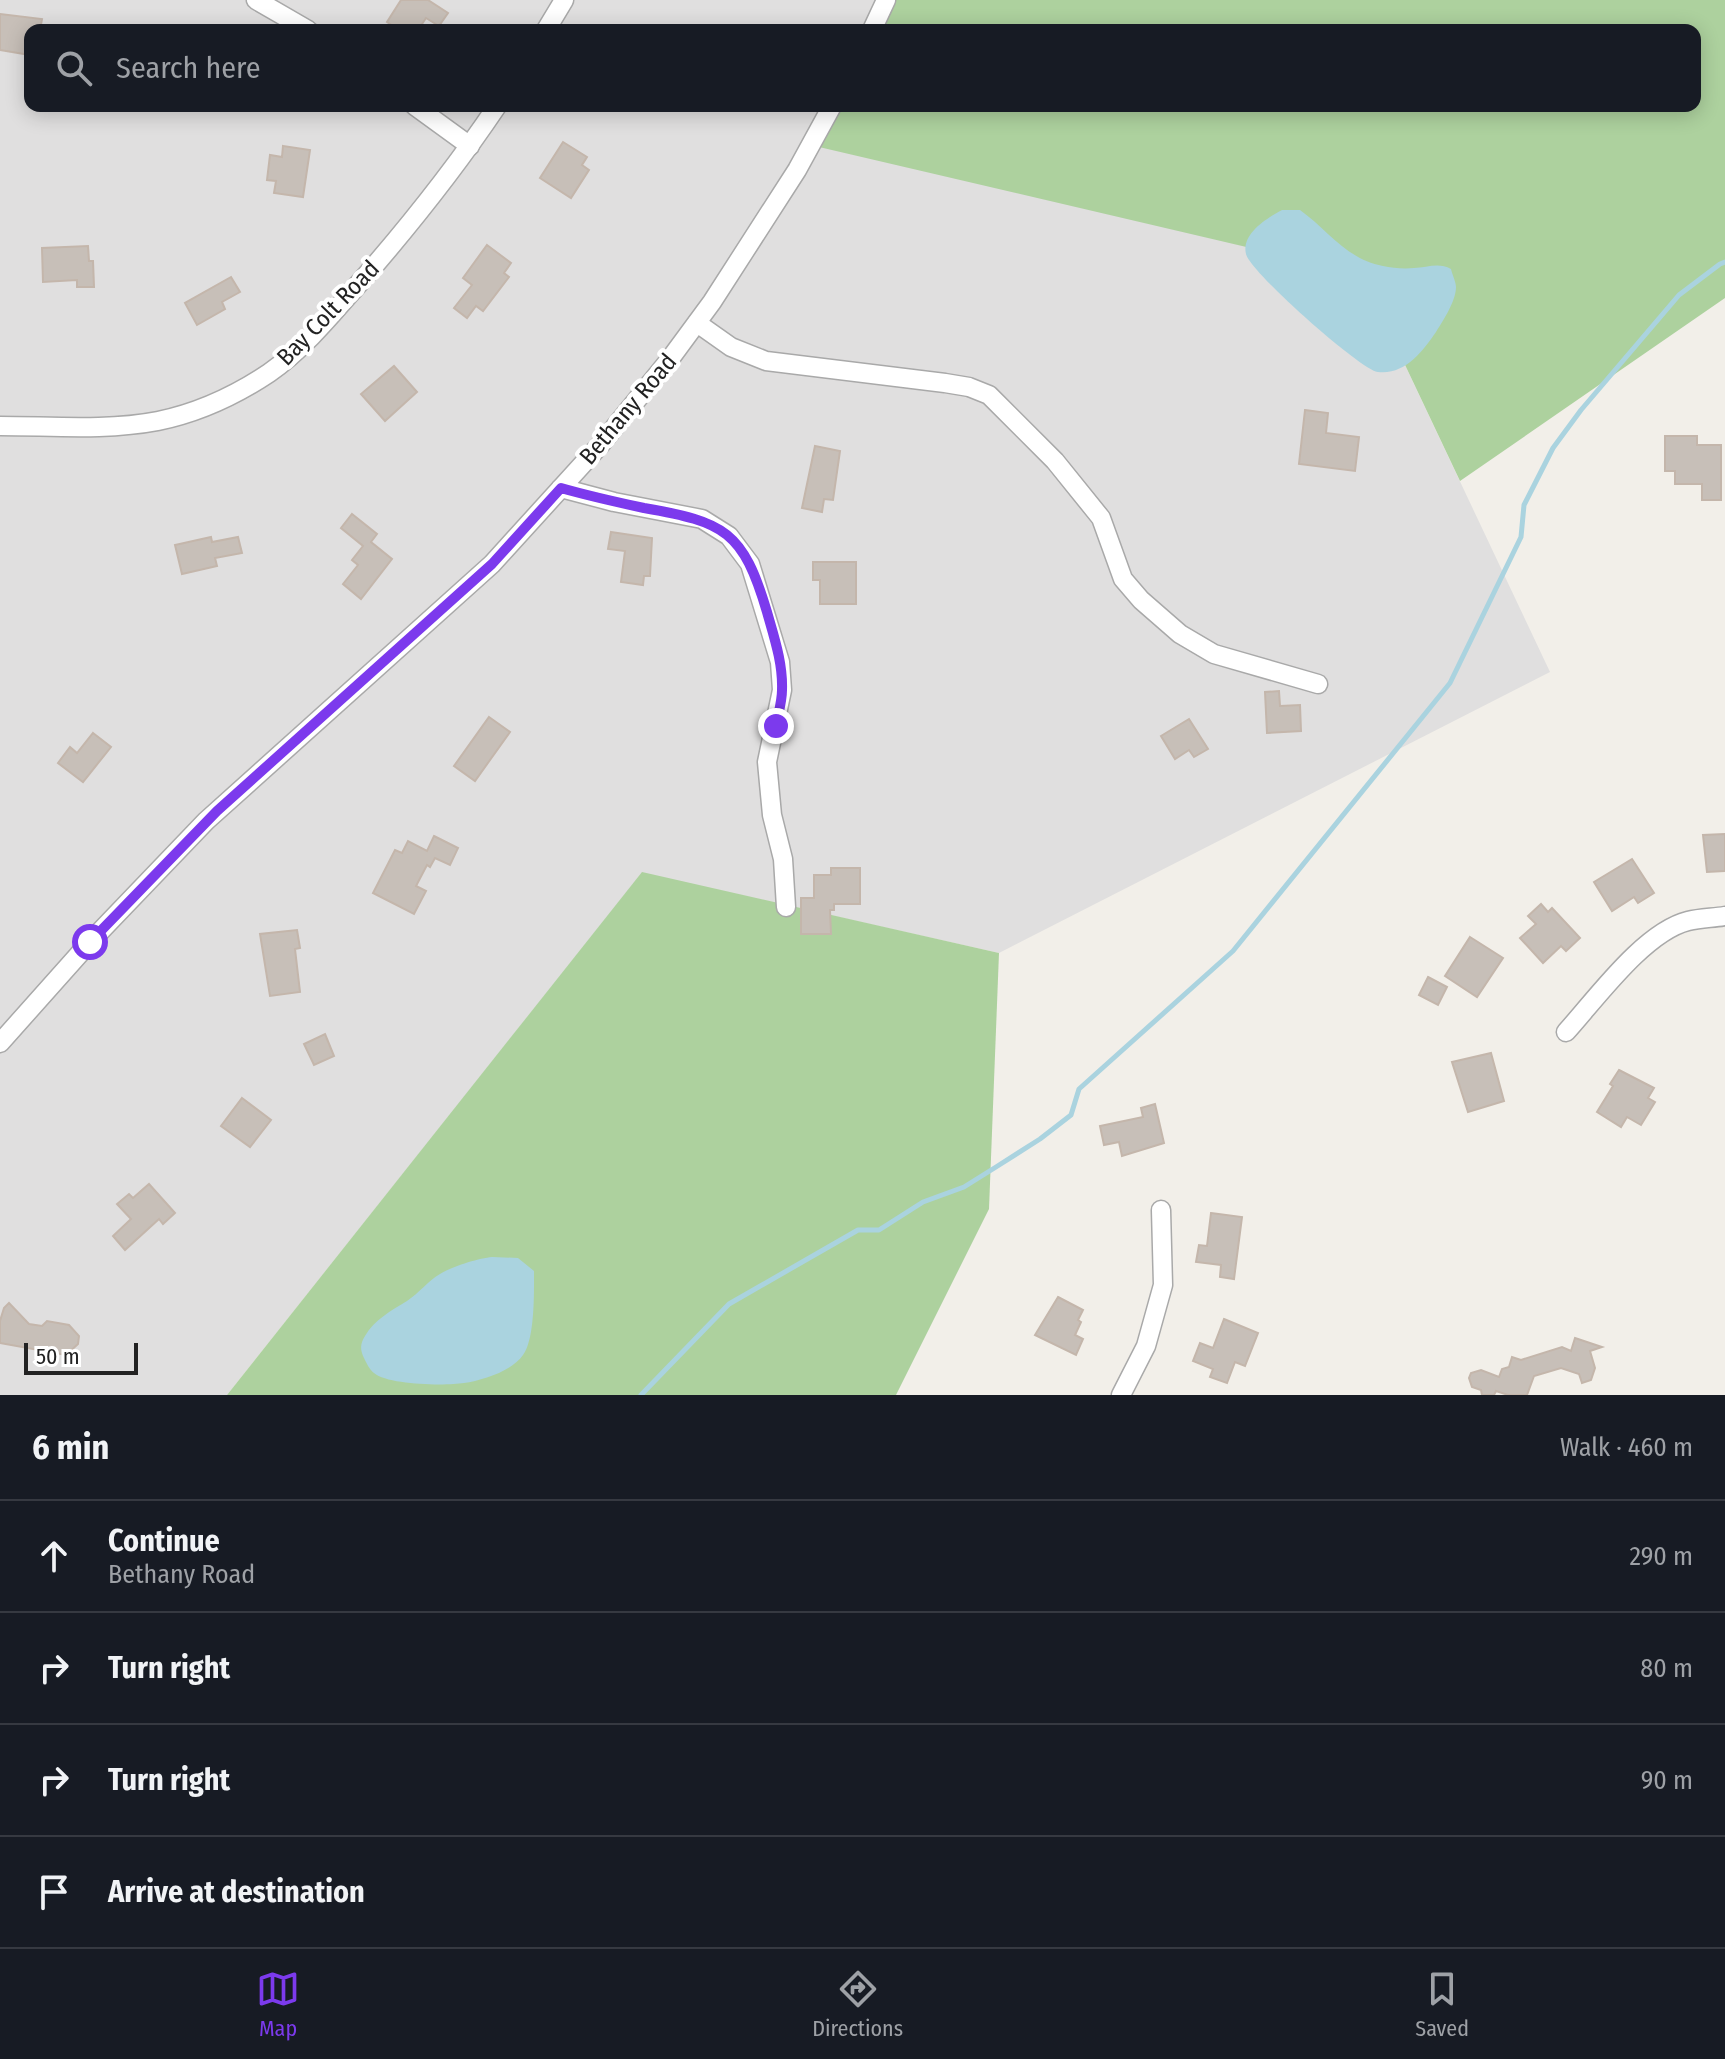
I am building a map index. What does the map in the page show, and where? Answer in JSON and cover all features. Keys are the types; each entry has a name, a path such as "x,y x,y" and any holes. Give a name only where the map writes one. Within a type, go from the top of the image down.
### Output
{"street":[{"path":"256,0 298,24"},
{"path":"550,24 564,0"},
{"path":"875,24 886,0"},
{"path":"423,112 470,146"},
{"name":"Bay Colt Road","path":"0,426 106,426 158,420 221,399 268,373 320,329 385,254 493,112"},
{"name":"Bethany Road","path":"0,1043 90,942 206,821 492,564 622,420 697,323 756,237 829,112"},
{"path":"697,323 731,347 766,361 945,383 969,387 989,395 1029,434 1101,518 1123,579 1141,600 1180,634 1214,654 1318,684"},
{"path":"561,488 702,519 729,536 750,564 780,662 782,690 767,762 772,815 783,859 786,907"},
{"path":"1566,1032 1617,973 1655,938 1686,921 1725,916"},
{"path":"1121,1395 1146,1346 1163,1285 1161,1210"}],"shaded area":[{"path":"0,0 892,0 880,24 24,24 24,112 858,112 1362,274 1550,672 999,953 642,873 227,1395 0,1395"}],"green space":[{"path":"892,0 1725,0 1725,298 1460,481 1362,274 819,147 836,112 1701,112 1701,24 880,24"},
{"path":"642,872 999,953 989,1209 896,1395 227,1395"}],"water":[{"path":"1282,210 1300,210 1348,250 1370,262 1398,268 1437,266 1451,269 1456,287 1452,304 1436,332 1412,361 1388,372 1378,372 1368,367 1307,319 1252,264 1246,254 1247,240 1256,228"},
{"path":"492,1257 518,1258 534,1271 530,1338 518,1361 488,1377 455,1384 391,1380 372,1371 361,1347 373,1325 440,1274 465,1263"}],"building":[{"path":"401,0 428,0 448,13 440,24 426,18 422,24 387,22"},
{"path":"0,14 42,19 41,24 24,24 24,54 0,50"},
{"path":"563,142 587,157 582,165 589,170 571,198 540,178"},
{"path":"283,146 310,150 303,197 274,193 276,181 267,180 270,155 282,157"},
{"path":"487,245 511,263 504,273 509,277 483,311 476,306 467,318 454,308 472,285 463,278"},
{"path":"88,246 89,261 93,261 94,287 77,287 77,280 43,282 42,248"},
{"path":"231,277 240,292 222,302 225,309 197,325 185,303"},
{"path":"394,366 417,392 385,421 361,394"},
{"path":"1305,410 1328,413 1326,433 1359,437 1355,471 1299,464"},
{"path":"1665,436 1697,436 1697,445 1721,445 1721,500 1702,500 1702,484 1675,484 1675,471 1665,471"},
{"path":"815,446 840,451 833,500 824,499 822,512 802,508"},
{"path":"352,514 377,534 371,542 392,559 361,599 343,584 358,565 352,560 363,546 341,528"},
{"path":"611,532 652,538 650,576 644,576 643,585 621,582 625,551 608,549"},
{"path":"211,537 212,542 238,537 242,553 215,558 217,566 182,574 175,545"},
{"path":"813,562 856,562 856,604 820,604 820,580 813,580"},
{"path":"1279,691 1280,706 1300,705 1301,731 1267,733 1265,692"},
{"path":"489,717 510,732 475,781 454,766"},
{"path":"1189,719 1208,749 1194,757 1189,750 1175,759 1161,736"},
{"path":"93,733 111,747 83,782 58,763 70,747 77,753"},
{"path":"1725,834 1725,871 1707,872 1703,835"},
{"path":"434,836 458,848 450,865 435,858 430,867 427,865 416,886 426,891 414,914 373,893 395,850 402,853 408,841 427,851"},
{"path":"1632,859 1654,893 1638,903 1634,897 1612,911 1594,882"},
{"path":"831,868 860,868 860,904 834,904 834,910 830,910 831,934 801,934 801,898 814,898 814,875 831,875"},
{"path":"1541,904 1548,912 1552,908 1580,938 1566,951 1561,946 1543,963 1520,938 1536,924 1528,916"},
{"path":"297,930 300,948 295,949 300,992 270,996 260,934"},
{"path":"1470,937 1503,958 1477,997 1445,976"},
{"path":"1428,977 1447,987 1438,1005 1419,995"},
{"path":"325,1034 334,1056 314,1065 304,1044"},
{"path":"1491,1053 1504,1101 1468,1112 1452,1062"},
{"path":"1619,1070 1654,1088 1648,1098 1655,1102 1641,1125 1627,1117 1621,1127 1597,1112"},
{"path":"242,1098 271,1120 250,1147 221,1126"},
{"path":"1155,1104 1164,1143 1122,1156 1119,1142 1104,1145 1100,1126 1143,1117 1141,1108"},
{"path":"149,1184 175,1213 163,1224 159,1219 125,1250 113,1236 131,1219 117,1204 129,1194 133,1198"},
{"path":"1211,1213 1242,1217 1234,1279 1220,1277 1221,1265 1196,1262 1199,1245 1207,1246"},
{"path":"1058,1297 1083,1310 1075,1335 1083,1339 1076,1355 1035,1335"},
{"path":"9,1303 29,1324 42,1326 47,1321 69,1325 79,1336 78,1344 66,1355 0,1343 0,1321"},
{"path":"1224,1319 1258,1333 1245,1366 1235,1362 1227,1383 1210,1377 1213,1369 1193,1361 1200,1343 1213,1348"},
{"path":"1575,1338 1602,1347 1590,1351 1595,1368 1591,1380 1582,1383 1579,1374 1561,1368 1534,1376 1527,1395 1508,1395 1496,1391 1494,1395 1482,1395 1481,1390 1472,1387 1471,1373 1481,1370 1499,1377 1502,1369 1509,1367 1512,1357 1521,1360 1562,1347 1571,1351"}],"waterway":[{"path":"641,1395 729,1304 858,1230 879,1230 923,1202 964,1187 1040,1139 1071,1115 1079,1089 1233,951 1450,683 1521,537 1524,505 1553,448 1581,410 1679,295 1725,262"}],"route":[{"path":"90,942 217,811 492,564 561,488 614,502 688,515 717,526 729,536 755,573 780,662 782,690 776,726"}]}
